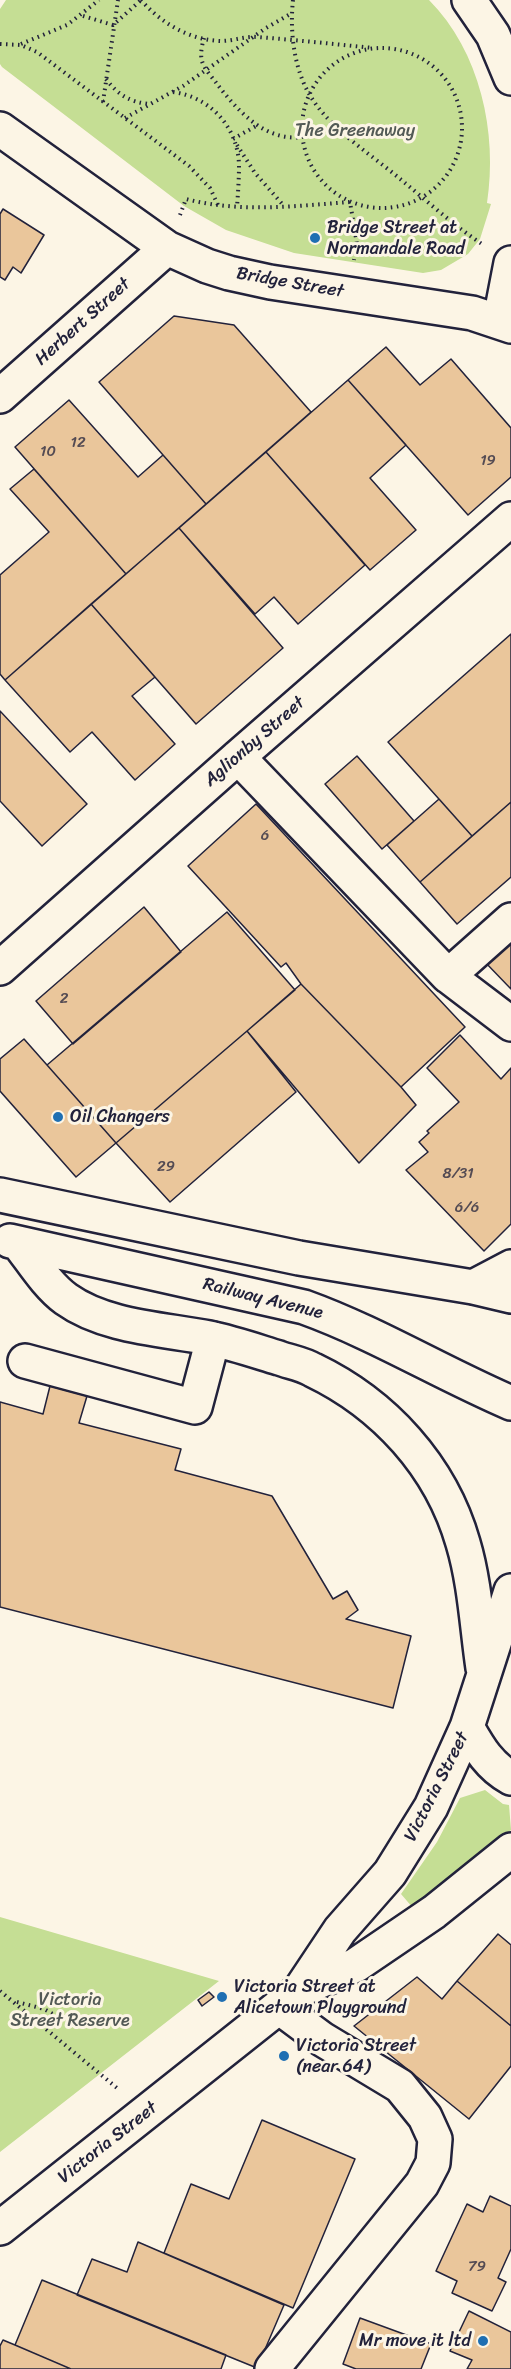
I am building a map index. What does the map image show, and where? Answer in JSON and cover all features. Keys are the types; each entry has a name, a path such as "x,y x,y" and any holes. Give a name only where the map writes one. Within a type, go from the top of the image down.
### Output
{"main road":[{"path":"469,0 493,35 511,78"},
{"name":"Bridge Street","path":"0,129 167,248 207,266 249,278 442,307 505,323"},
{"name":"Herbert Street","path":"0,396 167,248"},
{"path":"505,323 511,263"},
{"name":"Aglionby Street","path":"0,968 238,756 511,519"},
{"path":"238,756 448,976 511,1024"},
{"path":"448,976 511,920"},
{"path":"0,1195 299,1258 472,1287 511,1296"},
{"path":"10,1241 53,1287 88,1312 124,1322 213,1339 311,1369 347,1389 374,1408 399,1431 440,1486 464,1544 484,1676"},
{"name":"Railway Avenue","path":"10,1241 304,1307 346,1322 462,1382 511,1403"},
{"path":"472,1287 511,1267"},
{"path":"25,1361 195,1407 213,1339"},
{"name":"Victoria Street","path":"289,1999 340,1930 390,1873 431,1807 467,1727 511,1591"},
{"path":"467,1727 480,1750 494,1767 511,1778"},
{"name":"Victoria Street","path":"0,2228 289,1999 366,1958 434,1912 511,1850"},
{"path":"272,2369 422,2184 433,2163 435,2139 425,2117 400,2086 322,2039 289,1999"}],"path":[{"path":"21,45 57,30 82,16 99,0"},
{"path":"103,102 118,0"},
{"path":"113,25 141,0 155,15 176,29 204,38 220,41 254,37 411,53 441,72 455,92 460,119 458,152 454,164 438,188 410,204 392,207 350,202 237,207 196,201"},
{"path":"293,0 293,40 299,72 310,96 333,124 478,242"},
{"path":"125,118 207,70 292,13"},
{"path":"82,16 113,25"},
{"path":"204,38 201,59 234,104 256,126 282,136 303,137"},
{"path":"0,44 21,45 37,52 189,166 210,188 218,206"},
{"path":"349,293 357,244 350,202 332,191 322,181 308,157 303,137 304,112 315,84 323,74 351,56 379,48"},
{"path":"106,79 112,88 129,100 150,104"},
{"path":"171,92 195,97 215,110 255,173 284,206"},
{"path":"233,139 256,126"},
{"path":"233,139 239,164 237,207"},
{"path":"0,1991 147,2112"},
{"path":"14,2001 44,2009 58,2017"}],"green space":[{"name":"The Greenaway","path":"6,0 429,0 447,20 473,68 487,121 490,176 487,203 491,204 480,239 468,254 441,270 423,273 294,253 226,230 184,206 2,67 0,64 0,9"},
{"path":"485,1790 503,1804 509,1805 511,1830 413,1908 401,1894 437,1842 460,1798"},
{"name":"Victoria Street Reserve","path":"0,1917 219,1981 0,2152"}],"building":[{"path":"3,209 44,235 21,273 13,267 5,280 0,277 0,214"},
{"path":"174,316 234,325 311,412 206,504 99,382"},
{"path":"386,347 420,385 451,359 511,428 511,477 468,515 348,380"},
{"path":"348,380 406,445 370,478 416,530 370,570 266,452"},
{"path":"69,400 138,477 163,455 206,504 126,574 15,447"},
{"path":"266,452 365,565 298,624 274,597 255,614 179,528"},
{"path":"34,469 126,574 5,680 0,674 0,575 49,532 10,489"},
{"path":"179,528 283,648 196,724 91,604"},
{"path":"91,604 155,677 132,696 175,744 135,780 92,732 70,752 5,680"},
{"path":"511,634 511,802 472,836 388,742"},
{"path":"0,711 87,804 42,846 0,801"},
{"path":"357,756 414,821 382,849 325,784"},
{"path":"439,799 472,836 420,882 387,845"},
{"path":"511,802 511,877 457,924 420,882"},
{"path":"256,804 465,1027 401,1087 301,984 286,963 281,967 188,866"},
{"path":"144,907 181,952 73,1044 36,1001"},
{"path":"227,912 295,990 116,1143 47,1065"},
{"path":"511,937 511,989 484,961"},
{"path":"301,984 416,1105 359,1163 247,1031"},
{"path":"247,1031 296,1092 170,1202 116,1143"},
{"path":"460,1035 501,1079 511,1068 511,1224 484,1251 406,1170 428,1152 419,1142 429,1133 427,1131 459,1102 427,1068"},
{"name":"Oil Changers","path":"24,1039 116,1143 76,1177 0,1091 0,1059"},
{"path":"50,1386 87,1396 79,1423 181,1449 175,1470 272,1496 333,1599 347,1591 358,1610 346,1619 411,1636 393,1708 0,1607 0,1402 43,1414"},
{"path":"498,1934 511,1945 511,2026 457,1981"},
{"path":"417,1977 442,1999 457,1981 511,2026 511,2066 469,2119 354,2026"},
{"path":"209,1992 214,1997 202,2006 198,2000"},
{"path":"262,2120 355,2159 293,2308 164,2253 191,2184 229,2199"},
{"path":"490,2196 511,2206 511,2249 498,2278 506,2282 492,2311 452,2293 457,2281 436,2271 467,2204 483,2212"},
{"path":"138,2242 284,2305 257,2368 77,2295 92,2259 127,2272"},
{"path":"42,2280 226,2355 221,2369 71,2369 15,2345"},
{"name":"Mr move it ltd","path":"469,2311 511,2332 511,2369 467,2369 472,2360 450,2351"},
{"path":"360,2318 431,2344 421,2369 356,2369 343,2364"},
{"path":"3,2340 71,2369 0,2369 0,2346"}],"place":[{"name":"Bridge Street at Normandale Road","path":"315,238"},
{"name":"Oil Changers","path":"58,1117"},
{"name":"Victoria Street at Alicetown Playground","path":"222,1997"},
{"name":"Victoria Street (near 64)","path":"284,2056"},
{"name":"Mr move it ltd","path":"483,2341"}]}
